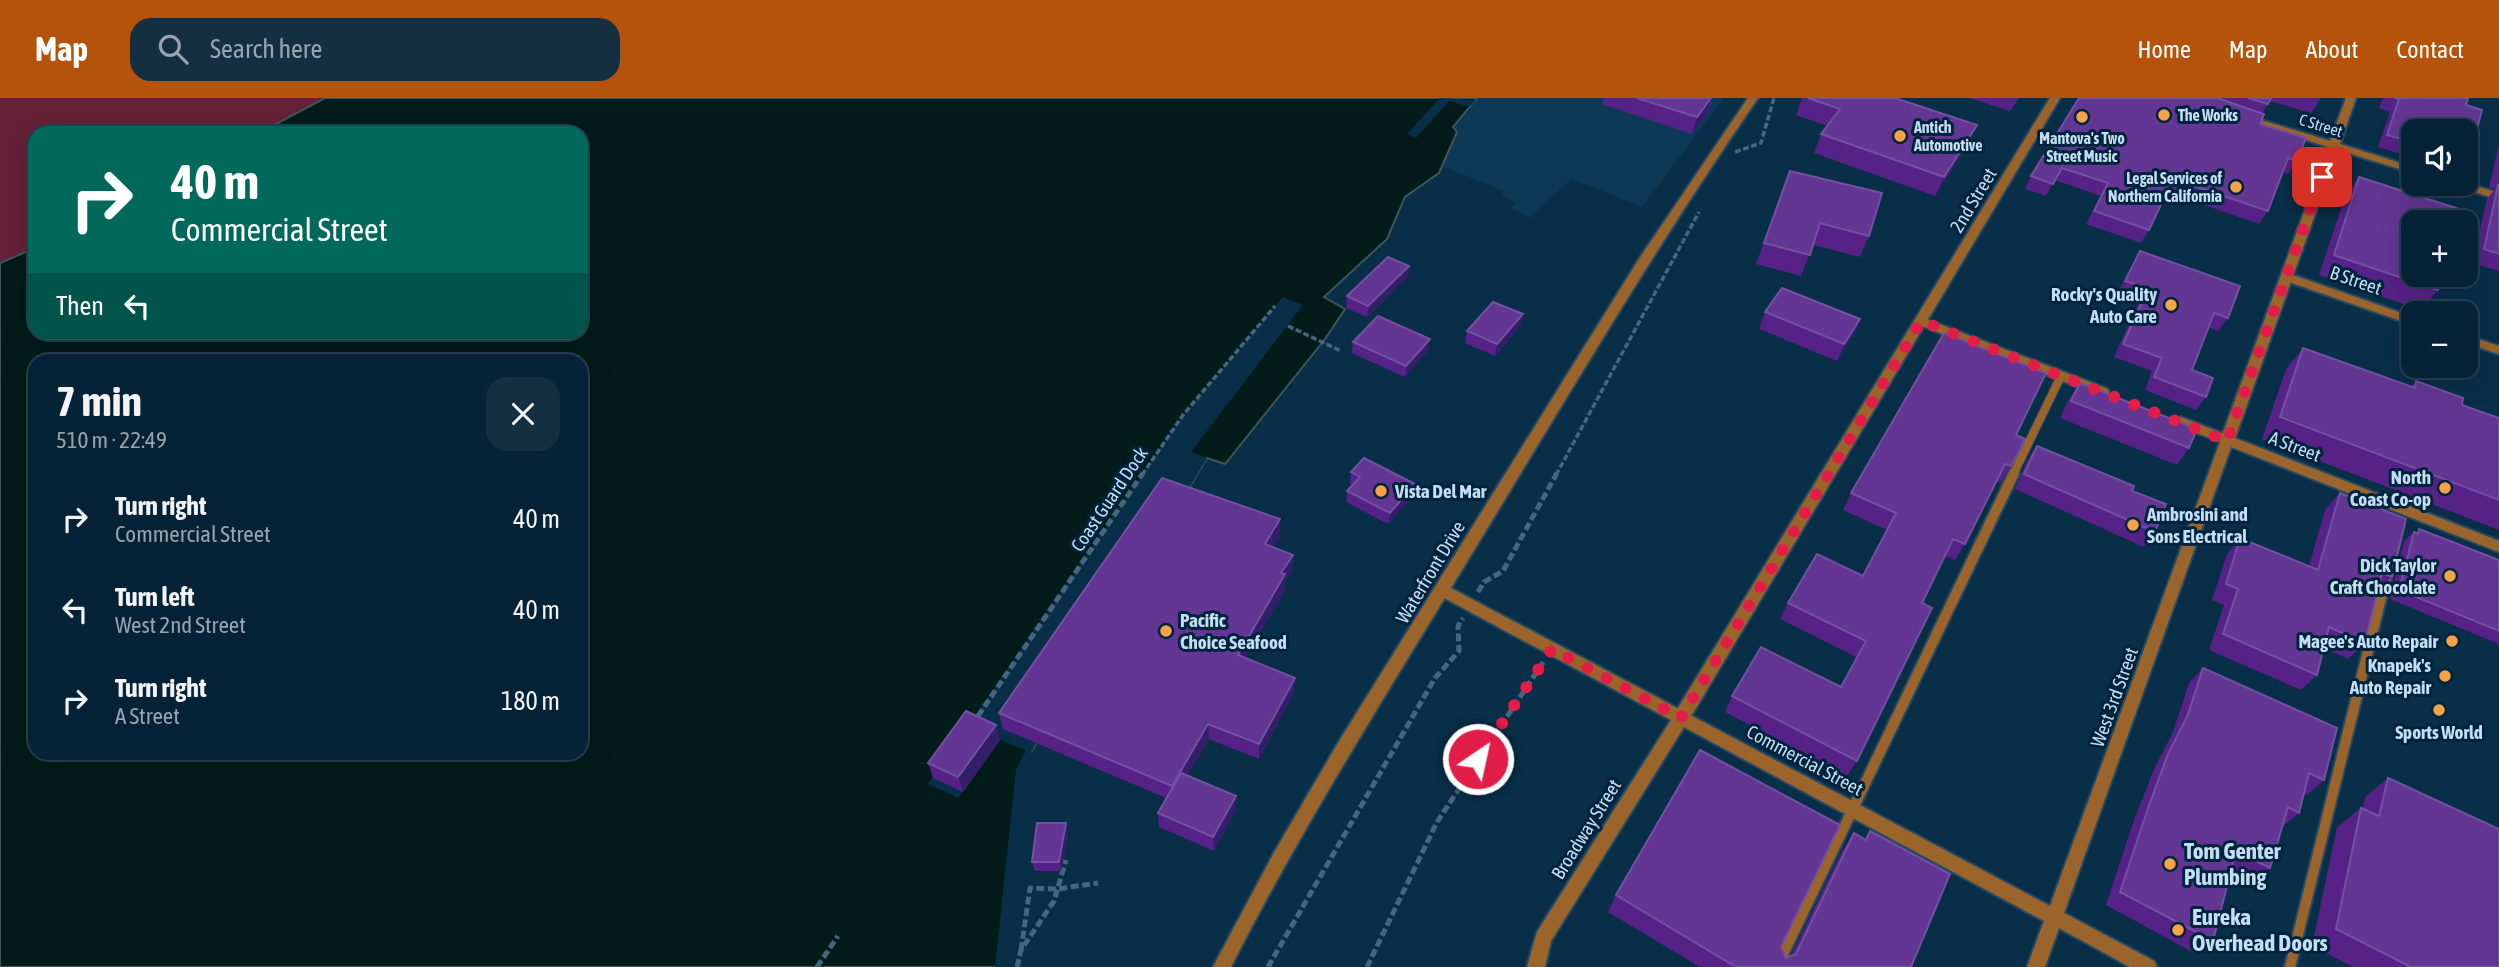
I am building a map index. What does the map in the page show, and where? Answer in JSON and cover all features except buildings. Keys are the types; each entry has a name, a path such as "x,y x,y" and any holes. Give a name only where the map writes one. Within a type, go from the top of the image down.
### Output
{"street":[{"name":"Waterfront Drive","path":"1222,967 1272,867 1441,590 1689,189 1753,98"},
{"name":"2nd Street","path":"1681,718 2055,98"},
{"name":"West 3rd Street","path":"2036,967 2351,98"},
{"name":"C Street","path":"2228,113 2401,166"},
{"path":"2478,191 2499,197"},
{"name":"B Street","path":"2287,276 2401,317"},
{"path":"1921,321 2121,399"},
{"path":"2478,343 2499,351"},
{"name":"A Street","path":"2168,418 2402,516 2499,547"},
{"name":"Commercial Street","path":"1441,590 2148,967"},
{"name":"Broadway Street","path":"1536,967 1548,930 1681,718"}],"lane":[{"path":"1777,967 2061,376"},
{"path":"2290,967 2392,558"}],"path":[{"path":"1727,155 1761,143 1774,98"},
{"path":"1663,283 1704,202"},
{"name":"Coast Guard Dock","path":"978,716 1183,415 1275,306"},
{"path":"1288,326 1341,351"},
{"path":"1367,967 1437,822 1552,649"},
{"path":"1021,950 1054,901 1066,860"},
{"path":"1017,967 1030,888 1057,889 1098,883"},
{"path":"817,967 838,936"}],"shaded area":[{"path":"0,98 587,98 552,126 28,126 28,340 35,340 35,354 28,354 28,397 0,543"},
{"path":"325,98 1477,98 1453,127 1457,132 1439,173 1405,197 1387,239 1324,297 1345,309 1325,339 1225,464 1207,458 1031,752 1026,764 1005,967 0,967 0,263 28,251 28,340 588,340 588,126 272,126"},
{"path":"1477,98 1724,98 1642,207 1571,179 1531,217 1511,209 1516,202 1501,196 1504,191 1442,166 1457,132 1452,128"}],"pier":[{"path":"1440,98 1476,100 1469,107 1449,101 1416,138 1407,134"},
{"path":"1283,297 1303,305 1191,452 1207,458 1031,752 1034,754 1029,765 1008,967 995,967 1016,770 1026,750 1000,740 958,798 928,784 1183,415"}],"place":[{"name":"The Works","path":"2164,115"},
{"name":"Mantova's Two Street Music","path":"2082,117"},
{"name":"Antich Automotive","path":"1900,136"},
{"name":"Legal Services of Northern California","path":"2236,187"},
{"name":"Rocky's Quality Auto Care","path":"2171,305"},
{"name":"North Coast Co-op","path":"2445,488"},
{"name":"Vista Del Mar","path":"1381,491"},
{"name":"Ambrosini and Sons Electrical","path":"2133,525"},
{"name":"Dick Taylor Craft Chocolate","path":"2450,576"},
{"name":"Pacific Choice Seafood","path":"1166,631"},
{"name":"Magee's Auto Repair","path":"2452,641"},
{"name":"Knapek's Auto Repair","path":"2445,676"},
{"name":"Sports World","path":"2439,710"},
{"name":"Tom Genter Plumbing","path":"2170,864"},
{"name":"Eureka Overhead Doors","path":"2178,930"}],"route":[{"path":"1478,759 1552,649 1681,718 1921,321 2227,441 2322,177"}]}
